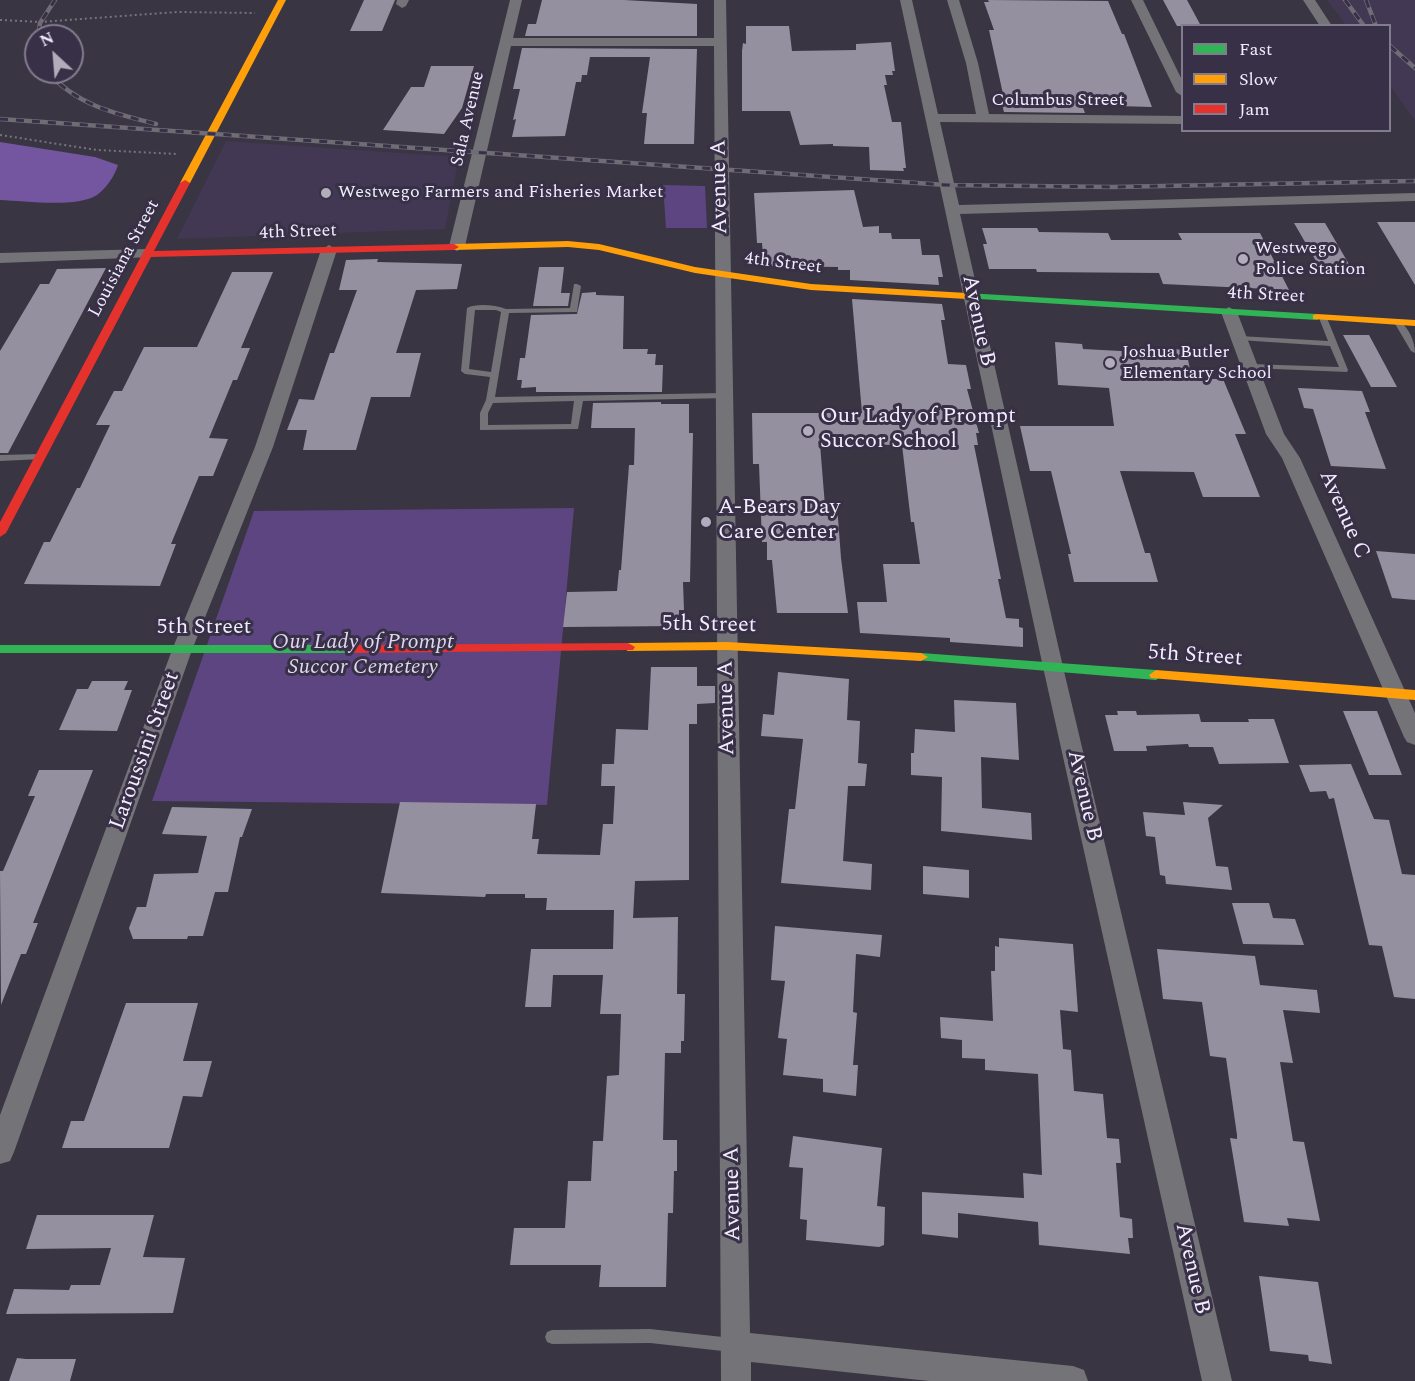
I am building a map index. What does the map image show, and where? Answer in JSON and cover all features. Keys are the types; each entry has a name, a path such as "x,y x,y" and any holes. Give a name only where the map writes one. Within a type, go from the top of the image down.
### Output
{"main road":[{"name":"Louisiana Street","path":"1,531 282,0"},
{"name":"4th Street","path":"148,255 567,244 599,247 723,274 812,286 1415,323"},
{"name":"5th Street","path":"0,649 182,650 727,645 842,651 1405,694"}],"street":[{"name":"Sala Avenue","path":"457,246 516,0"},
{"name":"Avenue A","path":"720,0 736,1381"},
{"path":"906,0 932,118"},
{"path":"953,0 984,119"},
{"path":"1137,0 1181,90"},
{"path":"1309,0 1325,24"},
{"path":"506,42 720,42"},
{"name":"Columbus Street","path":"932,118 1181,120"},
{"name":"Avenue B","path":"932,118 1053,667 1217,1381"},
{"path":"952,210 1415,196"},
{"name":"Laroussini Street","path":"0,1152 182,650 264,447 330,250"},
{"path":"0,258 148,255"},
{"name":"Avenue C","path":"1229,312 1275,434 1291,458 1405,694 1415,737"},
{"path":"736,1346 1073,1381"}],"lane":[{"path":"494,375 465,371 471,308 497,308 505,311 574,310 577,286"},
{"path":"505,311 490,400 484,413 483,429 575,427 579,398"},
{"path":"1250,366 1344,370 1323,318"},
{"path":"1398,322 1415,351"},
{"path":"1239,338 1334,344"},
{"path":"490,400 725,396"},
{"path":"0,458 40,457"},
{"path":"552,1336 650,1336 736,1346"}],"path":[{"path":"0,20 69,21 177,12 274,14"},
{"path":"0,135 97,150 143,154 201,154"}],"shaded area":[{"path":"1327,0 1415,0 1415,121 1391,87 1391,24 1345,24"},
{"name":"Westwego Farmers and Fisheries Market","path":"226,141 459,157 445,229 177,239"},
{"path":"0,142 95,157 118,165 107,185 97,195 88,199 64,203 0,200"}],"green space":[{"path":"663,185 705,186 707,228 666,228"},
{"name":"Our Lady of Prompt Succor Cemetery","path":"574,508 547,805 152,801 254,511"}],"building":[{"path":"364,0 395,0 382,31 350,31"},
{"path":"542,0 624,0 697,4 697,36 525,36 528,24 536,24"},
{"path":"988,0 1108,1 1124,34 1152,107 1082,105 1085,113 1004,112 999,94 1003,94 989,30 994,30 984,2 989,2"},
{"path":"1163,0 1187,0 1200,24 1177,26"},
{"path":"746,26 789,26 792,51 856,50 856,44 891,42 895,71 892,71 893,75 885,75 887,85 884,85 892,122 901,122 906,168 903,168 904,171 870,170 869,147 833,146 833,144 800,145 790,111 742,111 742,51 743,43 746,44"},
{"path":"522,48 697,49 694,144 644,144 647,113 642,113 650,57 590,57 587,75 582,75 581,82 576,82 565,136 512,137 516,119 513,120 520,89 513,89"},
{"path":"431,66 474,66 462,108 444,134 383,130 411,87 424,87"},
{"path":"854,190 863,227 879,226 879,233 891,233 892,239 920,239 922,255 939,255 943,277 938,277 939,285 850,280 850,270 838,270 838,267 764,266 762,243 757,243 754,193"},
{"path":"1377,222 1415,222 1415,285"},
{"path":"1294,223 1325,223 1350,266 1319,266"},
{"path":"982,228 1037,228 1039,232 1108,233 1111,240 1182,240 1178,233 1260,233 1289,290 1163,284 1159,273 1037,272 1036,269 989,269 983,244 987,244"},
{"path":"378,259 377,262 462,264 457,289 416,290 396,353 421,353 410,397 371,397 356,450 303,450 307,430 287,430 299,399 314,400 330,353 334,353 357,290 339,290 346,260"},
{"path":"539,267 564,267 561,293 570,293 568,306 533,306"},
{"path":"106,268 8,453 0,453 0,351 40,284 49,284 57,269"},
{"path":"232,272 273,272 241,348 250,348 237,380 233,380 209,438 228,439 213,476 199,476 171,544 176,544 160,586 24,584 44,542 50,542 77,488 80,488 110,425 96,425 114,391 122,391 144,347 197,347"},
{"path":"596,292 596,295 624,296 623,349 648,349 647,354 656,354 655,365 663,365 662,392 536,392 536,387 521,388 522,380 517,380 520,358 525,358 531,315 577,314 582,293"},
{"path":"852,299 942,304 945,320 941,320 948,364 966,365 971,389 967,389 979,433 976,433 978,445 974,445 1001,579 998,579 1006,618 1019,619 1019,627 1023,628 1023,647 950,642 950,638 860,633 857,602 887,602 883,564 920,564 914,522 911,522 902,445 820,444 825,506 837,505 848,613 777,613 772,560 767,560 767,542 762,542 759,464 753,464 752,413 862,413"},
{"path":"1343,335 1369,335 1397,387 1371,387"},
{"path":"1055,342 1082,344 1083,349 1159,353 1158,348 1186,350 1192,379 1223,379 1246,434 1235,434 1260,497 1203,497 1194,472 1120,471 1145,553 1150,553 1158,582 1074,582 1068,554 1071,554 1051,471 1030,471 1020,426 1114,426 1109,388 1058,385"},
{"path":"1298,388 1362,391 1370,412 1365,412 1386,469 1331,466 1313,409 1304,408"},
{"path":"661,402 661,404 689,404 689,433 693,433 690,582 683,582 684,610 679,610 679,626 563,627 567,592 617,591 619,570 621,570 629,465 634,465 635,428 591,428 593,403"},
{"path":"1376,551 1415,554 1415,600 1392,598"},
{"path":"651,667 697,667 697,686 715,686 715,703 697,704 697,724 689,724 689,880 635,881 633,918 678,917 677,994 685,994 684,1041 681,1041 681,1053 665,1053 663,1140 677,1140 677,1171 674,1171 673,1213 668,1213 666,1287 599,1287 601,1265 510,1265 514,1228 565,1228 568,1181 591,1181 593,1141 603,1141 607,1076 619,1075 621,1014 600,1014 603,975 553,975 551,1007 525,1007 531,949 613,949 614,910 546,910 547,898 525,898 525,894 486,894 485,897 381,893 400,802 536,804 532,839 539,839 537,854 600,855 603,824 613,824 615,786 601,786 602,764 614,764 616,729 648,730"},
{"path":"778,672 849,679 847,720 860,721 858,763 867,764 865,786 848,786 843,861 872,864 871,890 781,883 789,809 795,809 803,739 761,736 763,714 774,715"},
{"path":"92,681 128,681 124,690 132,690 117,731 59,730 77,689 88,689"},
{"path":"954,700 1016,703 1019,760 981,757 982,808 1031,813 1032,840 941,831 942,777 911,775 911,753 914,753 915,729 955,732"},
{"path":"1117,711 1136,711 1137,715 1199,714 1201,722 1249,722 1248,719 1274,719 1289,763 1219,764 1213,747 1189,747 1188,744 1146,746 1147,751 1114,751 1105,715 1118,715"},
{"path":"1343,711 1377,711 1402,775 1369,775"},
{"path":"1351,764 1374,819 1389,820 1402,874 1415,875 1415,999 1394,997 1382,946 1369,945 1334,798 1329,799 1326,791 1310,792 1299,765"},
{"path":"39,770 93,770 33,923 38,923 26,954 21,954 1,1005 0,871 3,871 35,796 28,796"},
{"path":"1183,802 1223,805 1208,818 1216,866 1228,867 1232,890 1166,884 1165,876 1160,875 1155,837 1146,836 1143,812 1185,815"},
{"path":"172,807 252,809 242,837 240,837 228,892 215,892 203,936 188,936 187,939 133,939 129,928 137,907 146,907 154,874 198,873 207,836 162,834"},
{"path":"923,866 969,870 969,898 923,894"},
{"path":"1232,903 1269,903 1273,918 1295,919 1304,945 1243,944"},
{"path":"775,926 882,935 880,957 856,954 853,1012 857,1013 853,1065 858,1065 856,1096 823,1092 823,1079 783,1075 787,1039 778,1038 785,981 771,980"},
{"path":"999,938 1073,944 1078,1012 1060,1010 1063,1049 1071,1050 1074,1091 1103,1094 1107,1138 1119,1139 1121,1163 1116,1163 1120,1217 1132,1219 1133,1238 1128,1238 1130,1254 1039,1245 1038,1222 958,1213 958,1238 922,1234 922,1192 1024,1198 1023,1173 1042,1175 1038,1074 985,1070 985,1059 962,1058 962,1040 941,1038 940,1017 993,1021 991,971 995,971 995,946 999,947"},
{"path":"1157,949 1255,956 1260,985 1317,990 1320,1013 1283,1010 1293,1063 1280,1062 1293,1141 1304,1142 1320,1221 1287,1218 1289,1226 1244,1222 1230,1138 1237,1139 1237,1135 1226,1058 1210,1056 1202,1002 1163,999"},
{"path":"126,1003 198,1003 183,1061 212,1061 202,1097 183,1096 169,1148 62,1148 71,1121 84,1121"},
{"path":"793,1136 882,1148 877,1206 885,1207 884,1245 879,1247 806,1240 807,1220 800,1219 803,1168 789,1167"},
{"path":"37,1215 154,1215 143,1257 185,1258 173,1313 6,1314 14,1289 69,1290 71,1285 100,1285 111,1248 26,1249"},
{"path":"1259,1276 1318,1282 1332,1364 1309,1361 1308,1355 1270,1351"},
{"path":"17,1358 76,1359 70,1381 9,1381"}],"railway":[{"path":"40,24 55,0"},
{"path":"1345,0 1363,24"},
{"path":"1366,0 1375,24"},
{"path":"1391,47 1415,68"},
{"path":"60,84 71,93 98,107 156,124"},
{"path":"0,119 946,185 1113,187 1415,181"}],"traffic: fast":[{"path":"967,296 1317,317"},
{"path":"0,649 351,649"},
{"path":"921,657 1156,675"}],"traffic: slow":[{"path":"185,183 282,0"},
{"path":"454,247 568,244 599,247 695,270 811,287 967,296"},
{"path":"1317,317 1415,323"},
{"path":"628,647 727,646 921,657"},
{"path":"1156,675 1415,695"}],"traffic: jam":[{"path":"0,533 185,183"},
{"path":"148,254 454,247"},
{"path":"351,649 628,647"}],"place":[{"name":"Westwego Farmers and Fisheries Market","path":"326,193"},
{"name":"Westwego Police Station","path":"1243,259"},
{"name":"Joshua Butler Elementary School","path":"1110,363"},
{"name":"Our Lady of Prompt Succor School","path":"808,431"},
{"name":"A-Bears Day Care Center","path":"706,522"}]}
